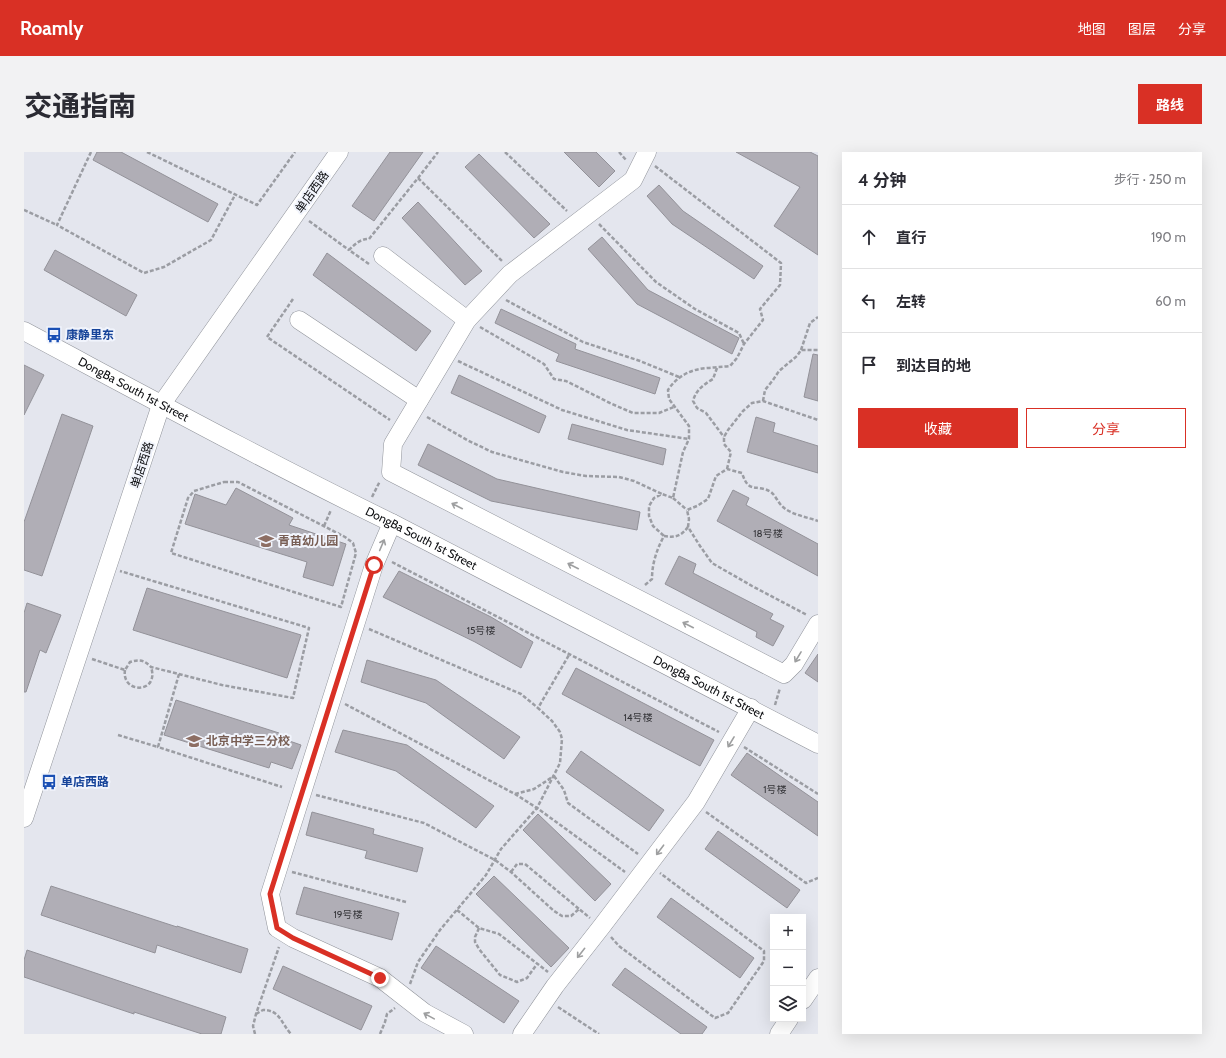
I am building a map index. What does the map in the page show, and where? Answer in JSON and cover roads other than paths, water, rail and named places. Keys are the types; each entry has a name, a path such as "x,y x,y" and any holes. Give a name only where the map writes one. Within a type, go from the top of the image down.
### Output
{"street":[{"name":"单店西路","path":"25,810 79,655 162,405 339,152"},
{"path":"646,155 633,180 513,272 467,320 393,444 390,472 784,674 794,664 815,621"},
{"path":"383,256 467,320"},
{"path":"299,320 416,405"},
{"name":"DongBa South 1st Street","path":"24,331 162,405 751,708 818,744"},
{"path":"392,523 378,555 270,894 277,928 293,938 380,978 425,1013 464,1034"},
{"path":"522,1034 559,980 696,802 751,708"},
{"path":"806,996 818,978"},
{"path":"779,1034 787,1022"}],"place":[{"name":"康静里东","path":"54,335"},
{"name":"青苗幼儿园","path":"266,541"},
{"name":"北京中学三分校","path":"194,741"},
{"name":"单店西路","path":"49,782"}]}
